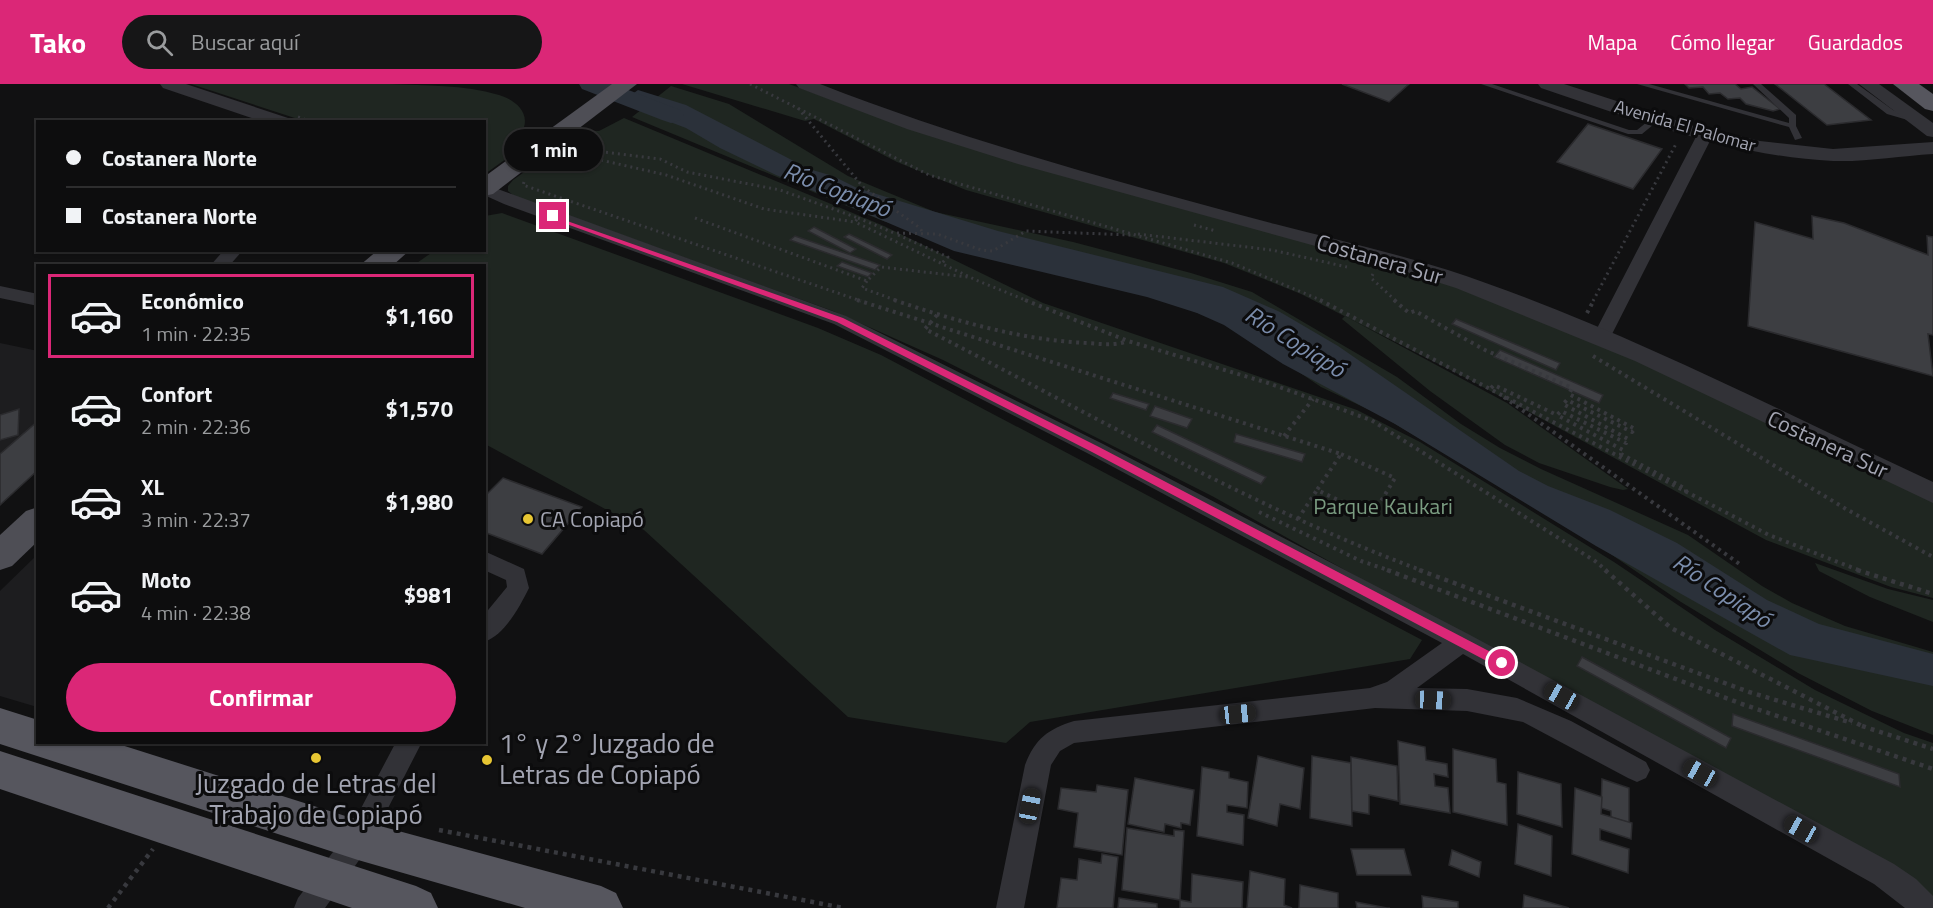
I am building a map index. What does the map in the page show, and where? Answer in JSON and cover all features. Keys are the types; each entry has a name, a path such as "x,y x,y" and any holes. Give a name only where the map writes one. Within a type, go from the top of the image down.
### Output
{"highway":[{"path":"1904,84 1925,112"},
{"path":"0,726 36,737"},
{"path":"67,744 108,750 358,840 601,908"},
{"path":"0,770 171,826 318,894 416,908"}],"main road":[{"path":"487,187 560,142 626,84"},
{"path":"375,264 394,252"},
{"path":"380,264 395,252"},
{"path":"0,533 36,500"},
{"path":"0,556 36,522"}],"street":[{"path":"169,84 276,120"},
{"name":"Costanera Sur","path":"805,84 866,108 1069,174 1376,256 1465,283 1600,340 1933,493"},
{"name":"Avenida El Palomar","path":"1547,84 1705,135 1761,147 1806,153 1836,155 1933,132"},
{"name":"Avenida El Palomar","path":"1593,84 1725,127 1795,132 1884,145 1933,148"},
{"path":"1868,84 1925,112 1933,132"},
{"path":"1600,340 1705,135"},
{"path":"487,187 510,201 840,320 1096,449 1462,642 1884,874 1906,889 1925,908"},
{"path":"220,264 233,252"},
{"path":"0,292 36,300"},
{"path":"486,561 516,575 518,588 486,629"},
{"path":"1370,699 1395,690 1462,642"},
{"path":"1424,670 1441,688 1462,701"},
{"path":"1010,908 1038,765 1043,751 1055,739 1074,732 1370,699 1462,701 1509,706 1530,713 1636,770"},
{"path":"318,894 358,840 409,744"}],"lane":[{"path":"1485,84 1628,132 1639,132 1655,120"},
{"path":"1647,85 1795,132 1793,117 1757,84"},
{"path":"1852,84 1890,112 1925,112"}],"path":[{"path":"750,84 929,175 1232,263 1287,285 1334,306 1492,388 1769,536 1868,574 1933,594"},
{"path":"797,107 863,187 920,228 924,234"},
{"path":"1678,139 1585,316 1600,340 1707,424 1826,500 1933,557"},
{"path":"560,142 596,151 660,159 687,172 786,192 894,233 948,257 942,263"},
{"path":"560,142 764,209 856,220 970,277 1128,341 1313,399 1371,420 1595,561 1671,628 1864,727"},
{"path":"525,178 523,185 930,323 1341,454 1395,478 1372,516 1317,490"},
{"path":"487,187 568,207"},
{"path":"695,218 867,281"},
{"path":"1189,222 1224,232"},
{"path":"894,233 937,234 962,245 993,251 1026,231 1136,235 1143,232 1272,250 1352,268"},
{"path":"970,277 881,267 862,288 937,315 1013,335 1049,341 1113,344 1128,341"},
{"path":"1363,271 1381,276"},
{"path":"1373,274 1371,278 1409,313 1415,311 1485,350 1572,388 1569,394 1635,429 1632,432 1567,400 1563,404 1628,438 1626,443 1561,411 1557,415"},
{"path":"937,315 925,329 1350,544 1727,684 1933,749"},
{"path":"1492,388 1494,385 1623,450 1621,454 1686,489 1686,493"},
{"path":"1492,388 1741,565"},
{"path":"1284,436 1313,399"},
{"path":"1298,519 1341,454"},
{"path":"1252,508 1361,561 1435,586 1742,704 1933,769"},
{"path":"108,908 171,826"}],"shaded area":[{"path":"0,343 36,351 36,471 0,505"},
{"path":"36,556 36,707 0,696 0,591"}],"green space":[{"path":"191,84 389,84 472,89 510,99 522,111 524,127 543,132 486,173 486,120 301,120"},
{"path":"682,84 789,84 870,114 1462,286 1548,317 1933,501 1933,598 1891,587 1766,540 1470,380 1301,294 1224,263 966,190 897,162 814,119 805,121"},
{"path":"671,86 729,104 848,176 935,212 1073,242 1191,273 1252,292 1397,377 1461,424 1500,448 1541,469 1688,535 1762,586 1792,603 1845,626 1933,652 1933,735 1872,711 1798,673 1681,602 1590,540 1382,416 1321,387 1231,326 1144,292 883,221 632,117"},
{"name":"Parque Kaukari","path":"624,118 884,226 1043,303 1357,410 1420,442 1614,562 1715,630 1815,690 1904,733 1933,743 1933,898 1212,496 943,360 833,311 514,196 508,191 508,186 513,180 582,131 599,131"},
{"path":"502,213 818,328 881,355 1422,640 1410,659 1030,722 1006,743 848,717 644,530 486,445 486,264 415,264 433,252 486,252 486,216"},
{"path":"1345,316 1507,403 1628,489 1610,487 1539,463 1505,445 1430,391 1342,319"},
{"path":"1815,563 1888,589 1933,600 1933,622 1870,597 1819,571"}],"water":[{"path":"638,90 686,105 809,169 833,176 857,188 998,231 1223,287 1280,312 1338,346 1519,471 1548,486 1610,510 1677,543 1767,600 1819,624 1933,654 1933,686 1790,655 1596,546 1395,424 1283,364 1224,325 1197,313 1147,297 954,251 776,175 720,148 686,128 620,103"}],"building":[{"path":"1342,84 1409,84 1389,102"},
{"path":"1685,84 1735,84 1741,89 1752,87 1780,109 1773,111 1746,104 1740,98 1728,99 1720,93 1709,94 1703,87 1689,88"},
{"path":"1775,84 1824,84 1871,120 1827,125"},
{"path":"1588,124 1662,149 1633,189 1557,162"},
{"path":"1812,216 1844,223 1928,255 1927,236 1933,237 1933,335 1928,334 1933,376 1748,326 1755,222 1813,239"},
{"path":"814,227 856,249 850,253 808,231"},
{"path":"849,234 892,255 887,259 844,237"},
{"path":"795,236 880,265 875,270 790,240"},
{"path":"842,262 872,273 868,277 837,266"},
{"path":"1456,319 1560,363 1556,370 1452,324"},
{"path":"1500,350 1603,395 1599,403 1494,357"},
{"path":"1113,393 1149,404 1146,410 1110,398"},
{"path":"1155,406 1192,419 1187,428 1150,416"},
{"path":"19,409 18,435 0,440 0,415"},
{"path":"36,423 36,472 0,505 0,454"},
{"path":"1157,425 1266,477 1261,484 1152,432"},
{"path":"1236,434 1305,454 1302,462 1234,442"},
{"name":"CA Copiapó","path":"503,478 582,507 542,554 486,533 486,495"},
{"path":"1582,657 1731,738 1726,748 1577,666"},
{"path":"1733,714 1899,774 1900,787 1732,726"},
{"path":"1398,741 1425,747 1426,760 1447,764 1448,777 1434,774 1435,786 1448,788 1450,813 1400,804"},
{"path":"1453,749 1496,759 1497,782 1506,784 1507,825 1453,812"},
{"path":"1258,756 1304,768 1300,809 1280,804 1277,826 1248,818"},
{"path":"1312,756 1351,763 1352,826 1310,818"},
{"path":"1351,757 1397,766 1398,801 1369,795 1369,814 1352,811"},
{"path":"1202,767 1229,772 1229,778 1248,782 1247,808 1227,805 1227,812 1244,815 1243,845 1197,836"},
{"path":"1518,772 1561,784 1562,827 1517,814"},
{"path":"1135,778 1194,790 1190,825 1181,823 1181,828 1165,824 1164,832 1128,824"},
{"path":"1602,779 1629,788 1629,823 1611,817 1611,811 1601,808"},
{"path":"1097,785 1128,790 1122,855 1074,847 1078,813 1058,809 1061,788 1096,792"},
{"path":"1575,788 1602,797 1601,814 1632,823 1631,839 1600,829 1600,840 1629,849 1628,873 1572,854"},
{"path":"1518,824 1552,836 1551,876 1515,864"},
{"path":"1127,828 1174,836 1174,830 1184,831 1180,900 1122,890"},
{"path":"1351,849 1404,849 1411,875 1357,875"},
{"path":"1452,850 1481,862 1479,877 1449,865"},
{"path":"1102,854 1118,857 1113,908 1057,908 1061,878 1077,880 1079,859 1101,863"},
{"path":"1250,871 1285,879 1284,905 1292,908 1247,908"},
{"path":"1192,874 1243,882 1242,908 1180,908 1180,900 1191,902"},
{"path":"1300,885 1338,893 1338,908 1299,908"},
{"path":"1524,895 1569,908 1523,908"},
{"path":"1422,896 1458,902 1458,908 1423,908"},
{"path":"1119,898 1157,904 1157,908 1118,908"},
{"path":"1356,902 1387,908 1357,908"}],"waterway":[{"name":"Río Copiapó","path":"591,84 671,115"}],"place":[{"name":"CA Copiapó","path":"528,519"},
{"name":"Juzgado de Letras del Trabajo de Copiapó","path":"316,758"},
{"name":"1° y 2° Juzgado de Letras de Copiapó","path":"487,760"}],"route":[{"path":"553,216 840,320 1096,449 1215,514 1502,663"}]}
